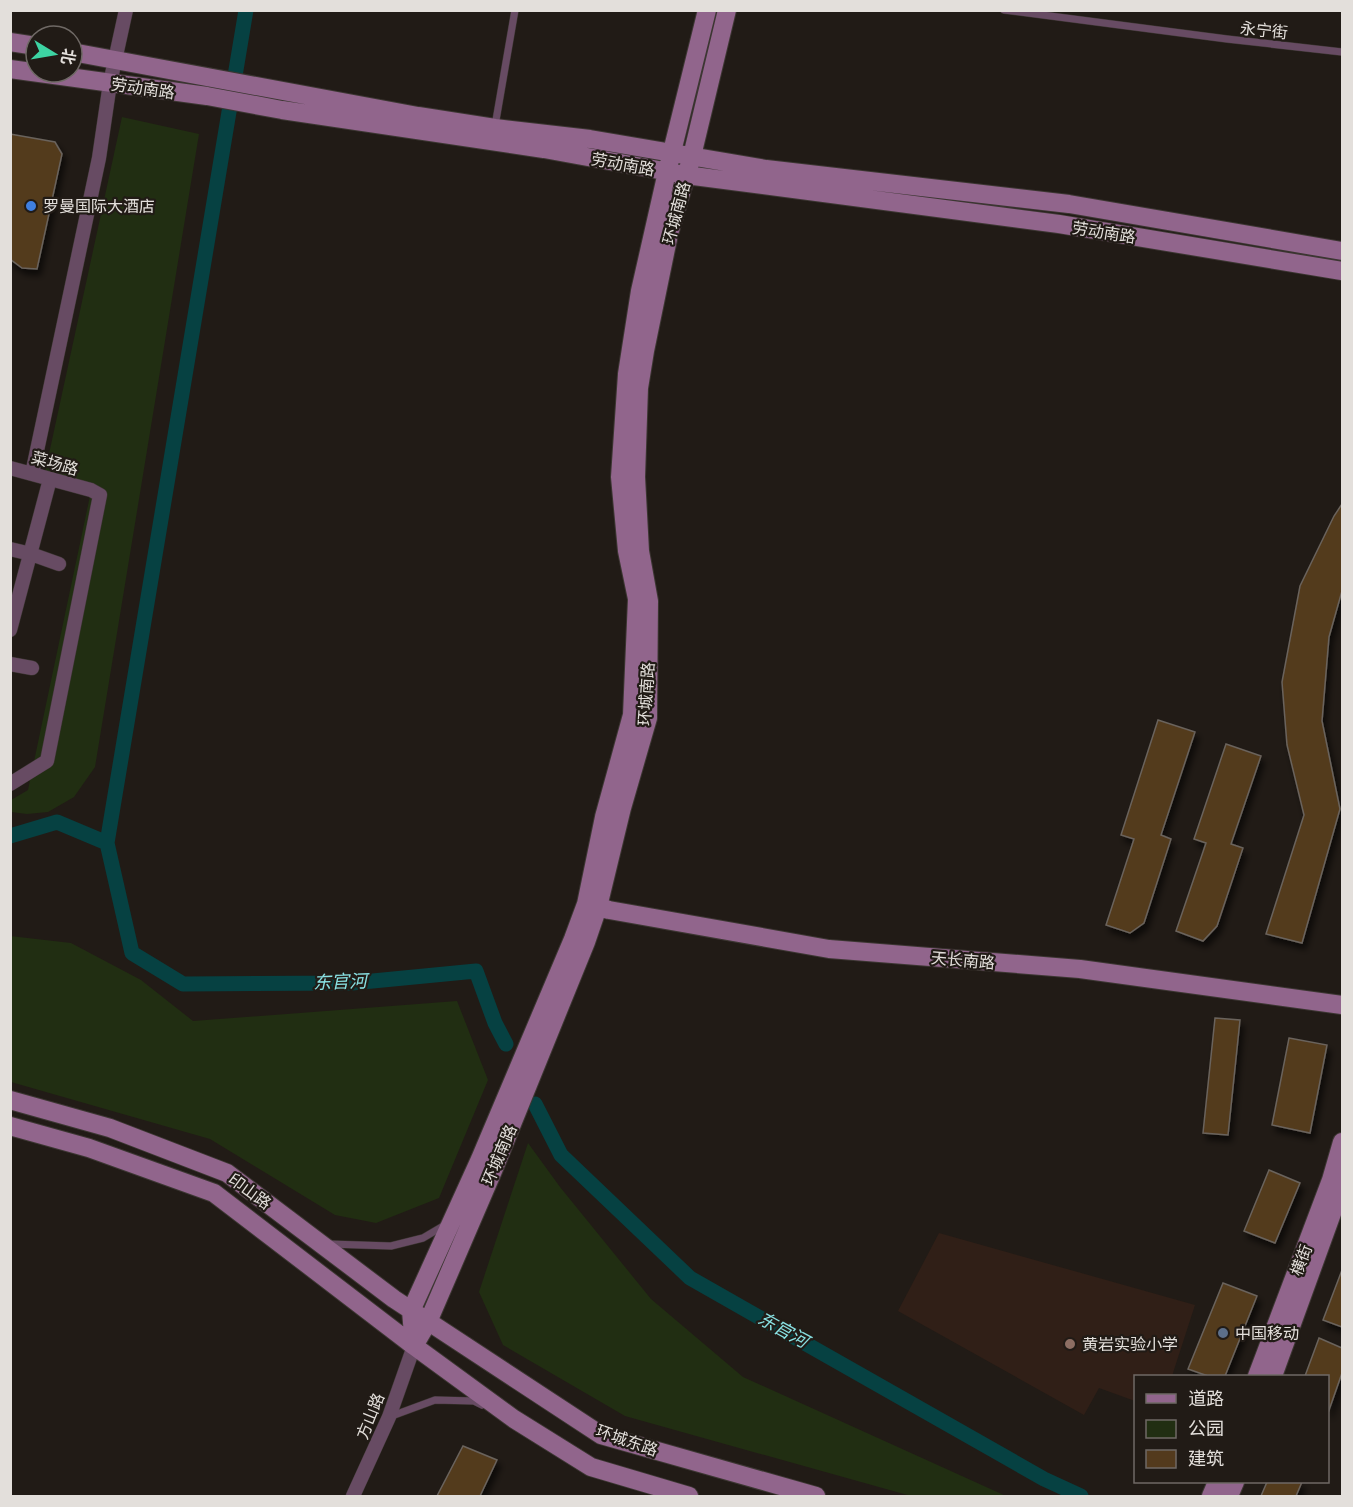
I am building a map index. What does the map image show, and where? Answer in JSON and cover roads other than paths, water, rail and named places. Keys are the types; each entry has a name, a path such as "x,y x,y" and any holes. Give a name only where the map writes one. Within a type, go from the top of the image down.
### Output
{"main road":[{"path":"689,1497 591,1467 514,1419 414,1346 411,1311 561,968 592,906 604,817 632,715 637,599 627,551 620,477 627,374 640,291 707,10"},
{"name":"环城南路","path":"414,1346 428,1322 586,942 592,906 648,718 649,601 640,551 636,477 639,388 669,234 692,156 727,10"},
{"name":"劳动南路","path":"84,54 210,78 284,101 668,172 1059,224 1342,271"},
{"name":"劳动南路","path":"10,69 207,96 284,101 418,116 590,139 766,169 1069,204 1342,251"},
{"name":"天长南路","path":"592,906 829,949 1080,969 1342,1005"},
{"name":"印山路","path":"10,1100 110,1128 227,1173 428,1322"},
{"name":"印山路","path":"10,1126 89,1148 214,1193 414,1346"},
{"name":"横街","path":"1258,1375 1342,1142"},
{"name":"横街","path":"1274,1375 1342,1186"},
{"name":"环城东路","path":"428,1322 602,1435 816,1497"},
{"path":"1211,1497 1217,1483"},
{"path":"1229,1497 1235,1483"}],"street":[{"path":"32,474 99,158 110,83 126,10"},
{"name":"菜场路","path":"10,468 91,490 100,495 47,761 10,784"},
{"path":"10,630 51,479"},
{"path":"10,549 59,564"},
{"path":"10,664 32,668"},
{"name":"方山路","path":"353,1497 389,1417 414,1346"}],"lane":[{"path":"495,128 515,10"},
{"name":"永宁街","path":"1004,10 1342,52"},
{"path":"320,1243 391,1246 423,1238 452,1221"},
{"path":"389,1417 435,1400 474,1401 514,1419"}],"waterway":[{"path":"246,10 107,843 132,953 183,984 352,983 476,971 495,1023 506,1044"},
{"path":"10,836 57,822 107,843"},
{"name":"东官河","path":"535,1104 561,1155 690,1278 1044,1479 1081,1496"}],"place":[{"name":"罗曼国际大酒店","path":"31,206"},
{"name":"中国移动","path":"1223,1333"},
{"name":"黄岩实验小学","path":"1070,1344"}]}
